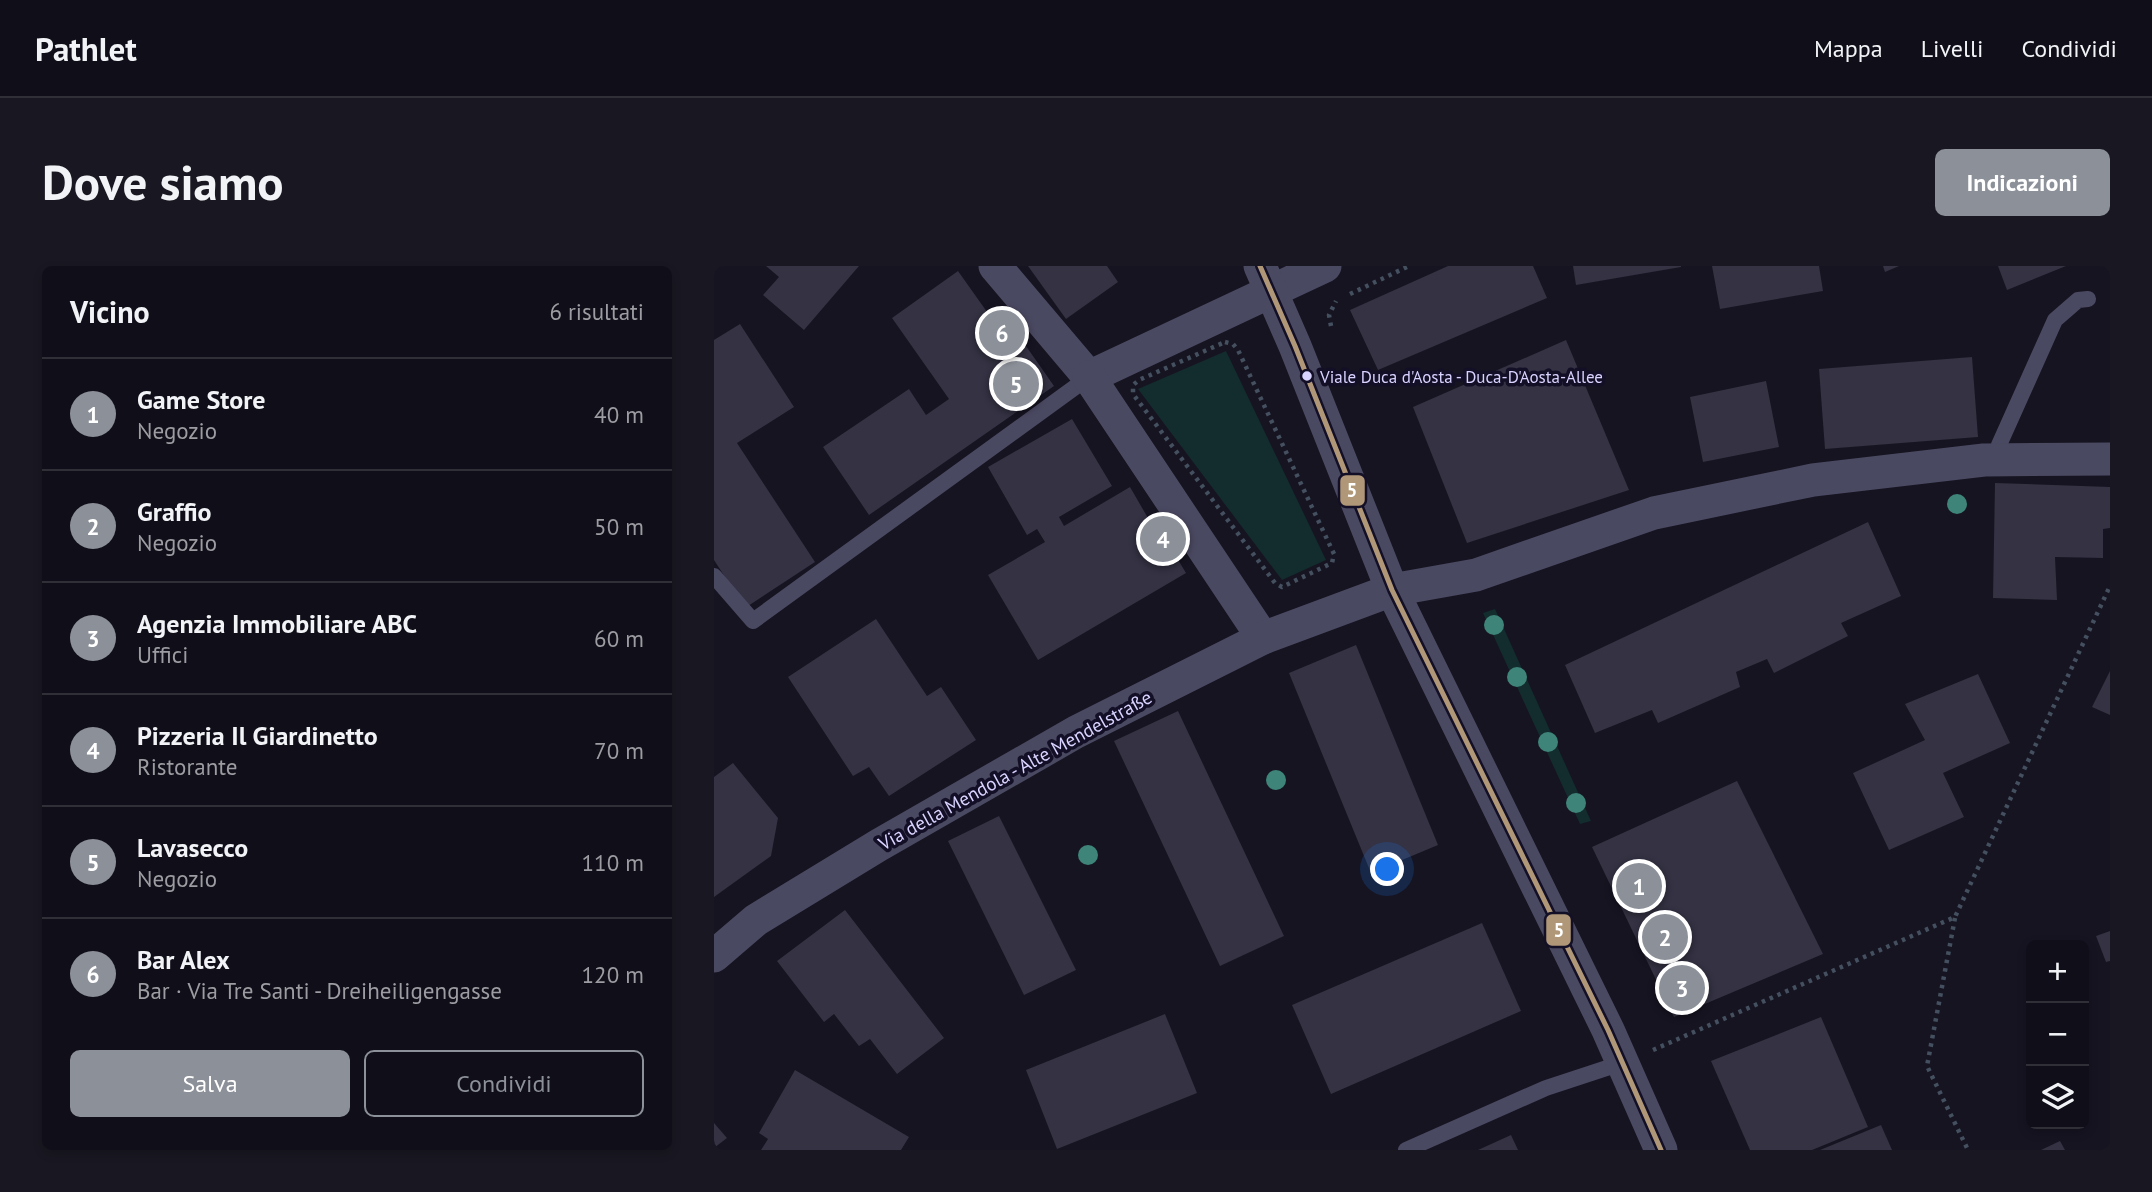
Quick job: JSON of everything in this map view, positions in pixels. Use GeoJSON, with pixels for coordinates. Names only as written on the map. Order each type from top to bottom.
{"type":"FeatureCollection","features":[{"type":"Feature","properties":{"kind":"street"},"geometry":{"type":"LineString","coordinates":[[995,266],[1089,377],[1263,638]]}},
{"type":"Feature","properties":{"kind":"street"},"geometry":{"type":"LineString","coordinates":[[1089,377],[1266,279],[1325,266]]}},
{"type":"Feature","properties":{"kind":"street"},"geometry":{"type":"LineString","coordinates":[[1266,279],[1392,590],[1622,1063],[1661,1150]]}},
{"type":"Feature","properties":{"kind":"street","name":"Via della Mendola - Alte Mendelstraße"},"geometry":{"type":"LineString","coordinates":[[714,956],[756,920],[1076,732],[1263,638],[1392,590],[1476,575],[1654,513],[1813,480],[1998,460],[2110,459]]}},
{"type":"Feature","properties":{"kind":"lane"},"geometry":{"type":"LineString","coordinates":[[1998,460],[1999,445],[2055,320],[2078,300],[2088,299]]}},
{"type":"Feature","properties":{"kind":"lane"},"geometry":{"type":"LineString","coordinates":[[714,576],[753,621],[1089,377]]}},
{"type":"Feature","properties":{"kind":"lane"},"geometry":{"type":"LineString","coordinates":[[1406,1150],[1546,1088],[1622,1063]]}},
{"type":"Feature","properties":{"kind":"path"},"geometry":{"type":"LineString","coordinates":[[1331,326],[1329,315],[1335,301],[1409,266]]}},
{"type":"Feature","properties":{"kind":"path"},"geometry":{"type":"LineString","coordinates":[[1216,344],[1233,344],[1238,350],[1335,554],[1332,563],[1282,587],[1275,583],[1133,394],[1133,385],[1139,380],[1216,344]]}},
{"type":"Feature","properties":{"kind":"path"},"geometry":{"type":"LineString","coordinates":[[1968,1150],[1927,1066],[1955,917],[2110,586]]}},
{"type":"Feature","properties":{"kind":"path"},"geometry":{"type":"LineString","coordinates":[[1622,1063],[1955,917]]}},
{"type":"Feature","properties":{"kind":"green space"},"geometry":{"type":"Polygon","coordinates":[[[1226,351],[1326,560],[1282,580],[1138,389],[1226,351]]]}},
{"type":"Feature","properties":{"kind":"green space"},"geometry":{"type":"Polygon","coordinates":[[[1495,609],[1591,821],[1580,824],[1483,613],[1495,609]]]}},
{"type":"Feature","properties":{"kind":"building"},"geometry":{"type":"Polygon","coordinates":[[[766,266],[859,266],[804,330],[763,295],[779,277],[766,266]]]}},
{"type":"Feature","properties":{"kind":"building"},"geometry":{"type":"Polygon","coordinates":[[[1028,266],[1107,266],[1118,282],[1066,319],[1028,266]]]}},
{"type":"Feature","properties":{"kind":"building"},"geometry":{"type":"Polygon","coordinates":[[[1448,266],[1533,266],[1547,298],[1378,370],[1350,310],[1448,266]]]}},
{"type":"Feature","properties":{"kind":"building"},"geometry":{"type":"Polygon","coordinates":[[[1573,266],[1681,266],[1681,267],[1576,285],[1573,266]]]}},
{"type":"Feature","properties":{"kind":"building"},"geometry":{"type":"Polygon","coordinates":[[[1712,266],[1819,266],[1823,291],[1720,309],[1712,266]]]}},
{"type":"Feature","properties":{"kind":"building"},"geometry":{"type":"Polygon","coordinates":[[[1883,266],[1899,266],[1885,272],[1883,266]]]}},
{"type":"Feature","properties":{"kind":"building"},"geometry":{"type":"Polygon","coordinates":[[[1998,266],[2066,266],[2007,290],[1998,266]]]}},
{"type":"Feature","properties":{"kind":"building"},"geometry":{"type":"Polygon","coordinates":[[[958,271],[1002,333],[1012,326],[1054,386],[869,515],[823,447],[909,389],[926,415],[949,399],[892,318],[958,271]]]}},
{"type":"Feature","properties":{"kind":"building"},"geometry":{"type":"Polygon","coordinates":[[[740,324],[794,407],[737,443],[815,562],[745,608],[714,560],[714,340],[740,324]]]}},
{"type":"Feature","properties":{"kind":"building"},"geometry":{"type":"Polygon","coordinates":[[[1566,340],[1629,490],[1467,543],[1413,407],[1566,340]]]}},
{"type":"Feature","properties":{"kind":"building"},"geometry":{"type":"Polygon","coordinates":[[[1972,357],[1978,437],[1825,449],[1819,369],[1972,357]]]}},
{"type":"Feature","properties":{"kind":"building"},"geometry":{"type":"Polygon","coordinates":[[[1766,381],[1779,447],[1703,462],[1690,397],[1766,381]]]}},
{"type":"Feature","properties":{"kind":"building"},"geometry":{"type":"Polygon","coordinates":[[[1072,419],[1112,486],[1059,517],[1064,526],[1130,487],[1170,556],[1174,553],[1186,573],[1038,660],[988,575],[1045,542],[1037,529],[1027,535],[988,467],[1072,419]]]}},
{"type":"Feature","properties":{"kind":"building"},"geometry":{"type":"Polygon","coordinates":[[[1995,483],[2110,487],[2110,528],[2103,529],[2103,558],[2055,557],[2057,600],[1993,598],[1995,483]]]}},
{"type":"Feature","properties":{"kind":"building"},"geometry":{"type":"Polygon","coordinates":[[[1868,522],[1901,596],[1841,623],[1848,636],[1774,673],[1767,659],[1736,672],[1740,687],[1658,723],[1652,710],[1595,733],[1565,665],[1868,522]]]}},
{"type":"Feature","properties":{"kind":"building"},"geometry":{"type":"Polygon","coordinates":[[[876,619],[927,696],[941,687],[976,740],[889,796],[869,767],[853,776],[788,677],[876,619]]]}},
{"type":"Feature","properties":{"kind":"building"},"geometry":{"type":"Polygon","coordinates":[[[1356,645],[1438,845],[1371,873],[1289,673],[1356,645]]]}},
{"type":"Feature","properties":{"kind":"building"},"geometry":{"type":"Polygon","coordinates":[[[2110,671],[2110,715],[2092,707],[2110,671]]]}},
{"type":"Feature","properties":{"kind":"building"},"geometry":{"type":"Polygon","coordinates":[[[1978,674],[2010,743],[1943,773],[1964,817],[1889,850],[1853,773],[1925,740],[1905,704],[1978,674]]]}},
{"type":"Feature","properties":{"kind":"building"},"geometry":{"type":"Polygon","coordinates":[[[1178,711],[1284,936],[1220,966],[1114,741],[1178,711]]]}},
{"type":"Feature","properties":{"kind":"building"},"geometry":{"type":"Polygon","coordinates":[[[733,763],[778,818],[771,856],[714,897],[714,777],[733,763]]]}},
{"type":"Feature","properties":{"kind":"building"},"geometry":{"type":"Polygon","coordinates":[[[1737,781],[1823,954],[1674,1017],[1592,847],[1737,781]]]}},
{"type":"Feature","properties":{"kind":"building"},"geometry":{"type":"Polygon","coordinates":[[[999,816],[1076,970],[1024,995],[948,841],[999,816]]]}},
{"type":"Feature","properties":{"kind":"building"},"geometry":{"type":"Polygon","coordinates":[[[845,910],[944,1038],[897,1074],[870,1039],[859,1046],[834,1014],[824,1022],[777,961],[845,910]]]}},
{"type":"Feature","properties":{"kind":"building"},"geometry":{"type":"Polygon","coordinates":[[[1482,923],[1521,1011],[1331,1094],[1292,1005],[1482,923]]]}},
{"type":"Feature","properties":{"kind":"building"},"geometry":{"type":"Polygon","coordinates":[[[2110,931],[2110,961],[2106,962],[2096,936],[2110,931]]]}},
{"type":"Feature","properties":{"kind":"building"},"geometry":{"type":"Polygon","coordinates":[[[1165,1014],[1197,1093],[1057,1149],[1026,1070],[1165,1014]]]}},
{"type":"Feature","properties":{"kind":"building"},"geometry":{"type":"Polygon","coordinates":[[[1821,1017],[1868,1127],[1812,1150],[1750,1150],[1711,1061],[1821,1017]]]}},
{"type":"Feature","properties":{"kind":"building"},"geometry":{"type":"Polygon","coordinates":[[[795,1070],[909,1137],[901,1150],[761,1150],[768,1139],[759,1133],[795,1070]]]}},
{"type":"Feature","properties":{"kind":"building"},"geometry":{"type":"Polygon","coordinates":[[[714,1123],[727,1138],[714,1148],[714,1123]]]}},
{"type":"Feature","properties":{"kind":"building"},"geometry":{"type":"Polygon","coordinates":[[[1881,1125],[1892,1150],[1820,1150],[1881,1125]]]}},
{"type":"Feature","properties":{"kind":"building"},"geometry":{"type":"Polygon","coordinates":[[[1511,1135],[1518,1150],[1478,1150],[1511,1135]]]}},
{"type":"Feature","properties":{"kind":"building"},"geometry":{"type":"Polygon","coordinates":[[[2060,1141],[2065,1150],[2041,1150],[2060,1141]]]}},
{"type":"Feature","properties":{"kind":"transit line","name":"5"},"geometry":{"type":"LineString","coordinates":[[1260,266],[1295,346],[1392,590],[1608,1030],[1661,1150]]}},
{"type":"Feature","properties":{"kind":"place","name":"Bar Alex"},"geometry":{"type":"Point","coordinates":[1002,333]}},
{"type":"Feature","properties":{"kind":"place","name":"Viale Duca d'Aosta - Duca-D'Aosta-Allee"},"geometry":{"type":"Point","coordinates":[1307,376]}},
{"type":"Feature","properties":{"kind":"place","name":"Lavasecco"},"geometry":{"type":"Point","coordinates":[1016,384]}},
{"type":"Feature","properties":{"kind":"place","name":"Pizzeria Il Giardinetto"},"geometry":{"type":"Point","coordinates":[1163,539]}},
{"type":"Feature","properties":{"kind":"place","name":"Game Store"},"geometry":{"type":"Point","coordinates":[1639,886]}},
{"type":"Feature","properties":{"kind":"place","name":"Graffio"},"geometry":{"type":"Point","coordinates":[1665,937]}},
{"type":"Feature","properties":{"kind":"place","name":"Agenzia Immobiliare ABC"},"geometry":{"type":"Point","coordinates":[1682,988]}}]}
